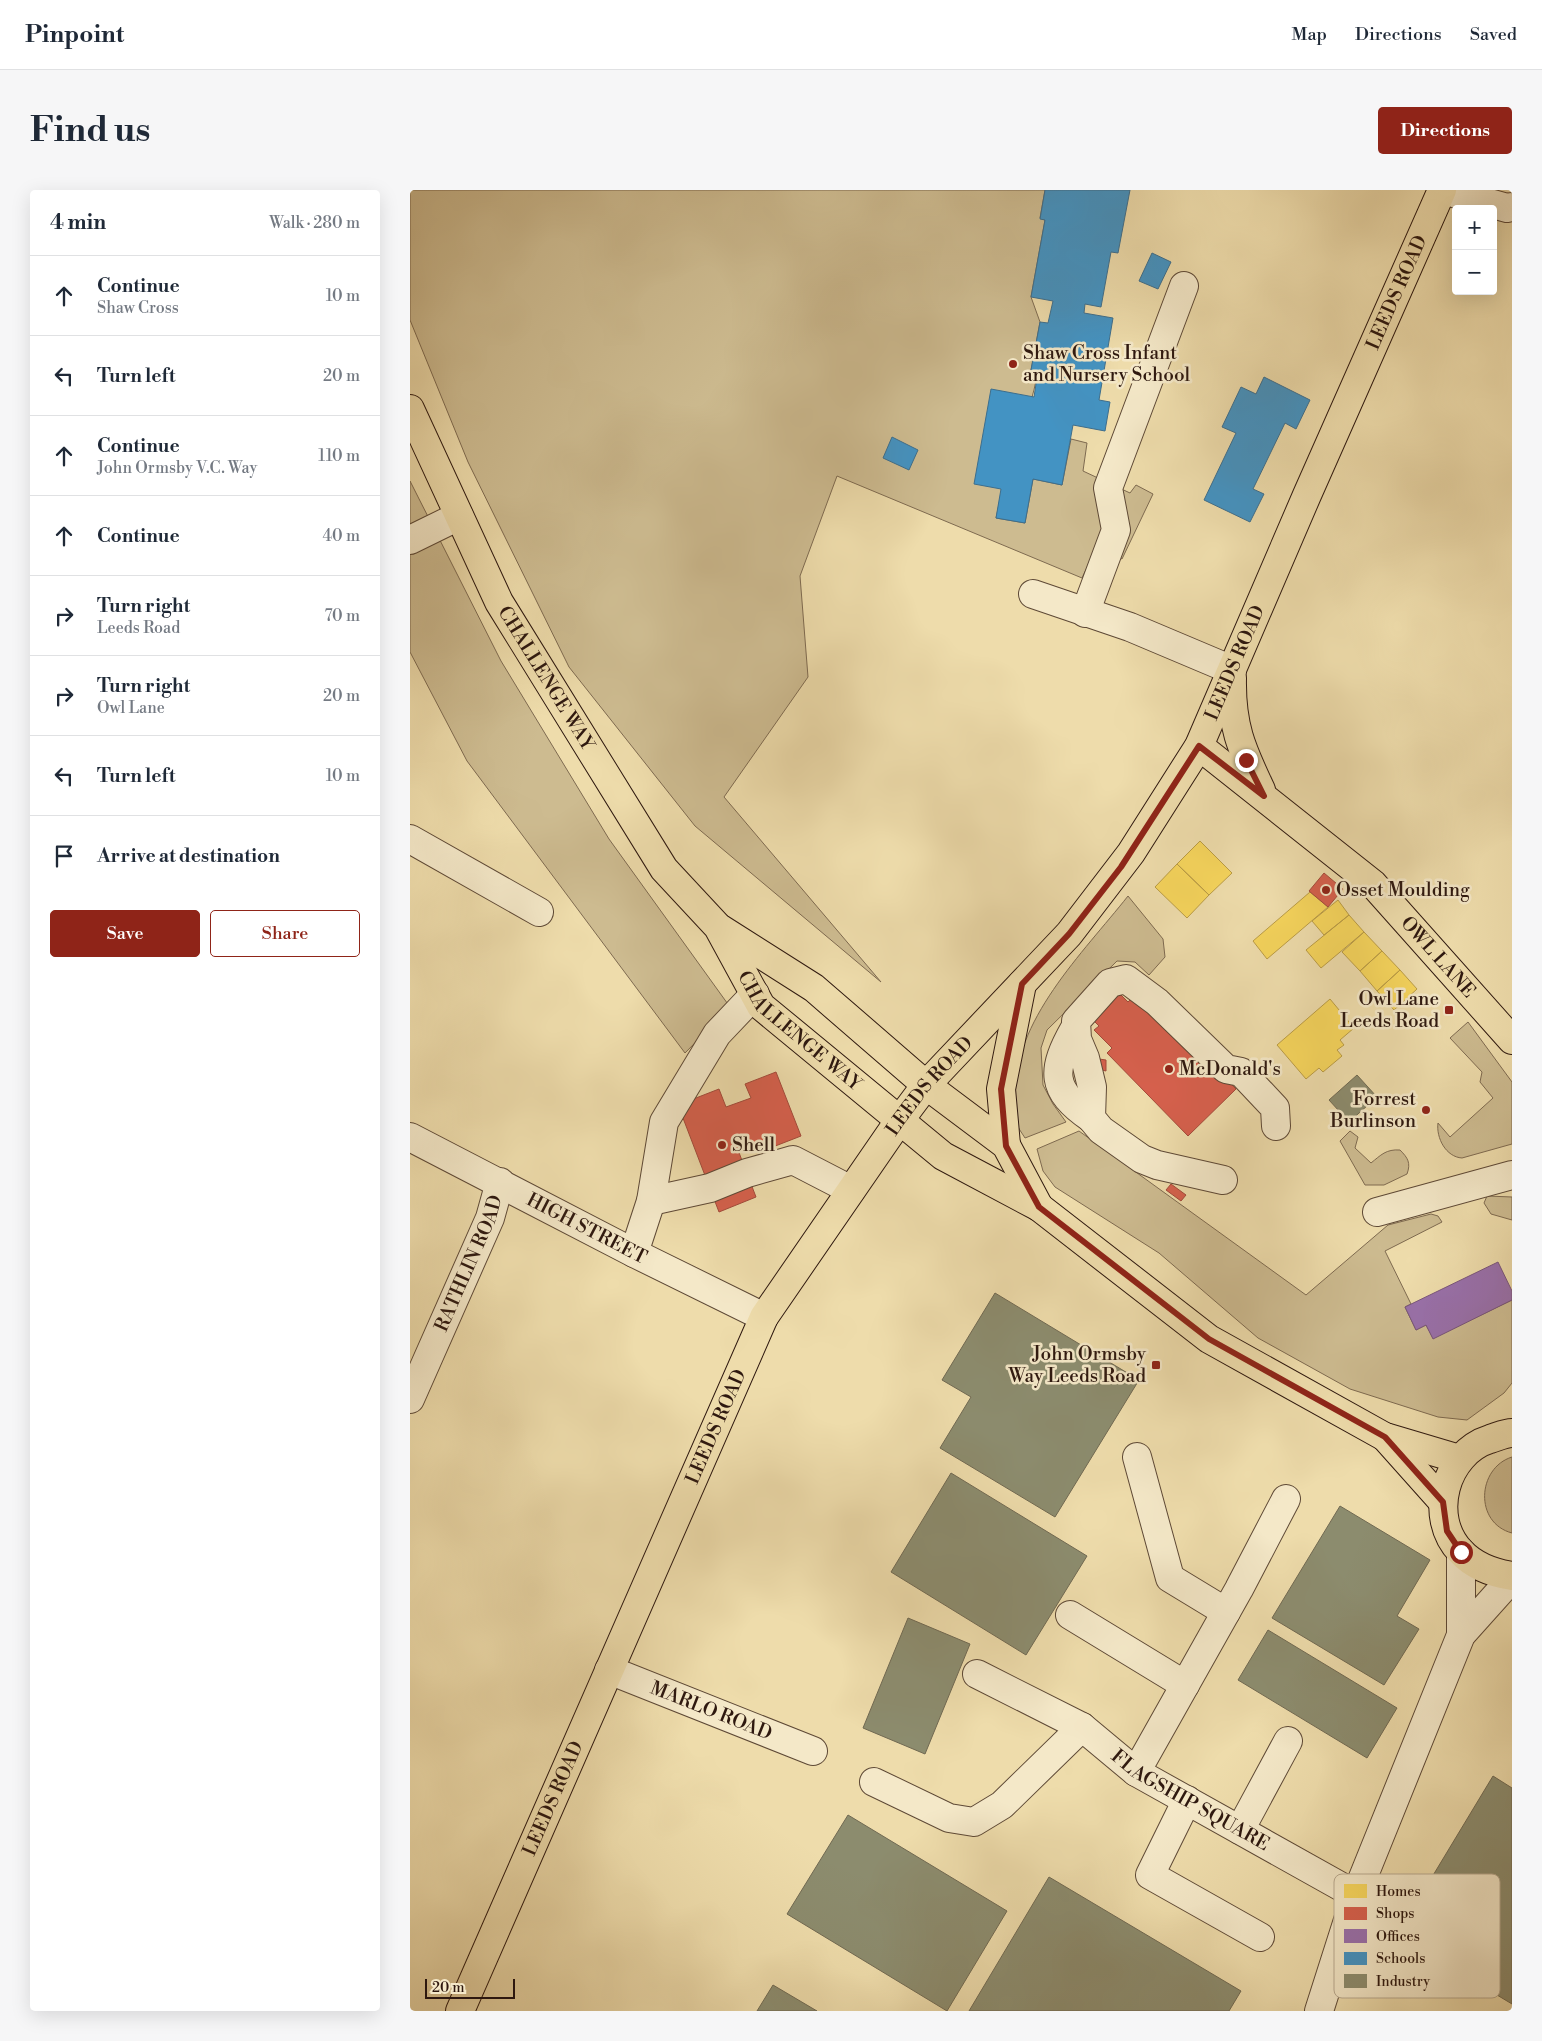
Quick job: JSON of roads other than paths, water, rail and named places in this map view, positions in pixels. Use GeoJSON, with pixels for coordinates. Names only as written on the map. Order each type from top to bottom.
{"type":"FeatureCollection","features":[{"type":"Feature","properties":{"kind":"main road","name":"LEEDS ROAD"},"geometry":{"type":"LineString","coordinates":[[460,2011],[764,1317],[899,1121],[926,1086],[1069,934],[1121,867],[1199,746],[1307,495],[1443,190]]}},
{"type":"Feature","properties":{"kind":"main road","name":"CHALLENGE WAY"},"geometry":{"type":"LineString","coordinates":[[410,410],[499,602],[664,869],[718,927],[761,1006],[942,1156],[1039,1207]]}},
{"type":"Feature","properties":{"kind":"main road"},"geometry":{"type":"LineString","coordinates":[[1232,670],[1235,728],[1243,751],[1264,796]]}},
{"type":"Feature","properties":{"kind":"main road","name":"OWL LANE"},"geometry":{"type":"LineString","coordinates":[[1199,746],[1373,884],[1512,1040]]}},
{"type":"Feature","properties":{"kind":"main road","name":"CHALLENGE WAY"},"geometry":{"type":"LineString","coordinates":[[718,927],[814,988],[926,1086],[1006,1146]]}},
{"type":"Feature","properties":{"kind":"main road"},"geometry":{"type":"LineString","coordinates":[[1022,984],[1001,1089],[1006,1146],[1039,1207],[1209,1339],[1385,1437],[1459,1458]]}},
{"type":"Feature","properties":{"kind":"main road"},"geometry":{"type":"LineString","coordinates":[[1511,1432],[1478,1442],[1459,1458],[1448,1477],[1443,1502],[1447,1531],[1461,1552],[1489,1572],[1512,1577]]}},
{"type":"Feature","properties":{"kind":"main road"},"geometry":{"type":"LineString","coordinates":[[1385,1437],[1443,1502]]}},
{"type":"Feature","properties":{"kind":"street"},"geometry":{"type":"LineString","coordinates":[[1443,190],[1512,207]]}},
{"type":"Feature","properties":{"kind":"street"},"geometry":{"type":"LineString","coordinates":[[1085,613],[1116,530],[1108,488],[1184,286]]}},
{"type":"Feature","properties":{"kind":"street"},"geometry":{"type":"LineString","coordinates":[[410,540],[459,516]]}},
{"type":"Feature","properties":{"kind":"street"},"geometry":{"type":"LineString","coordinates":[[1033,594],[1130,627],[1232,670]]}},
{"type":"Feature","properties":{"kind":"street"},"geometry":{"type":"LineString","coordinates":[[410,839],[539,912]]}},
{"type":"Feature","properties":{"kind":"street"},"geometry":{"type":"LineString","coordinates":[[1223,1180],[1156,1165],[1142,1159],[1100,1130],[1091,1118],[1092,1086],[1075,1028],[1076,1021],[1110,983],[1126,979],[1158,1002],[1226,1069],[1241,1072],[1275,1108],[1276,1126]]}},
{"type":"Feature","properties":{"kind":"street"},"geometry":{"type":"LineString","coordinates":[[634,1253],[651,1201],[664,1122],[717,1034],[755,994]]}},
{"type":"Feature","properties":{"kind":"street","name":"HIGH STREET"},"geometry":{"type":"LineString","coordinates":[[410,1137],[634,1253],[764,1317]]}},
{"type":"Feature","properties":{"kind":"street"},"geometry":{"type":"LineString","coordinates":[[651,1201],[710,1188],[747,1173],[793,1160],[851,1190]]}},
{"type":"Feature","properties":{"kind":"street"},"geometry":{"type":"LineString","coordinates":[[1377,1212],[1512,1176]]}},
{"type":"Feature","properties":{"kind":"street","name":"RATHLIN ROAD"},"geometry":{"type":"LineString","coordinates":[[410,1399],[490,1218],[500,1182]]}},
{"type":"Feature","properties":{"kind":"street"},"geometry":{"type":"LineString","coordinates":[[1137,1457],[1170,1578],[1226,1612]]}},
{"type":"Feature","properties":{"kind":"street"},"geometry":{"type":"LineString","coordinates":[[1136,1772],[1226,1612],[1286,1499]]}},
{"type":"Feature","properties":{"kind":"street"},"geometry":{"type":"LineString","coordinates":[[1461,1552],[1461,1635]]}},
{"type":"Feature","properties":{"kind":"street"},"geometry":{"type":"LineString","coordinates":[[1364,1874],[1461,1635],[1512,1577]]}},
{"type":"Feature","properties":{"kind":"street"},"geometry":{"type":"LineString","coordinates":[[1070,1615],[1185,1685]]}},
{"type":"Feature","properties":{"kind":"street","name":"MARLO ROAD"},"geometry":{"type":"LineString","coordinates":[[609,1670],[813,1751]]}},
{"type":"Feature","properties":{"kind":"street","name":"FLAGSHIP SQUARE"},"geometry":{"type":"LineString","coordinates":[[977,1674],[1082,1727],[1136,1772],[1334,1883]]}},
{"type":"Feature","properties":{"kind":"street"},"geometry":{"type":"LineString","coordinates":[[874,1782],[949,1818],[974,1822],[1002,1805],[1082,1727]]}},
{"type":"Feature","properties":{"kind":"street"},"geometry":{"type":"LineString","coordinates":[[1240,1830],[1288,1740]]}},
{"type":"Feature","properties":{"kind":"street"},"geometry":{"type":"LineString","coordinates":[[1187,1800],[1150,1875],[1260,1937]]}},
{"type":"Feature","properties":{"kind":"street"},"geometry":{"type":"LineString","coordinates":[[1319,2011],[1334,1964]]}},
{"type":"Feature","properties":{"kind":"place","name":"Shaw Cross Infant and Nursery School"},"geometry":{"type":"Point","coordinates":[1013,364]}},
{"type":"Feature","properties":{"kind":"place","name":"Osset Moulding"},"geometry":{"type":"Point","coordinates":[1326,890]}},
{"type":"Feature","properties":{"kind":"place","name":"Owl Lane Leeds Road"},"geometry":{"type":"Point","coordinates":[1449,1010]}},
{"type":"Feature","properties":{"kind":"place","name":"McDonald's"},"geometry":{"type":"Point","coordinates":[1169,1069]}},
{"type":"Feature","properties":{"kind":"place","name":"Forrest Burlinson"},"geometry":{"type":"Point","coordinates":[1426,1110]}},
{"type":"Feature","properties":{"kind":"place","name":"Shell"},"geometry":{"type":"Point","coordinates":[722,1145]}},
{"type":"Feature","properties":{"kind":"place","name":"John Ormsby Way Leeds Road"},"geometry":{"type":"Point","coordinates":[1156,1365]}}]}
